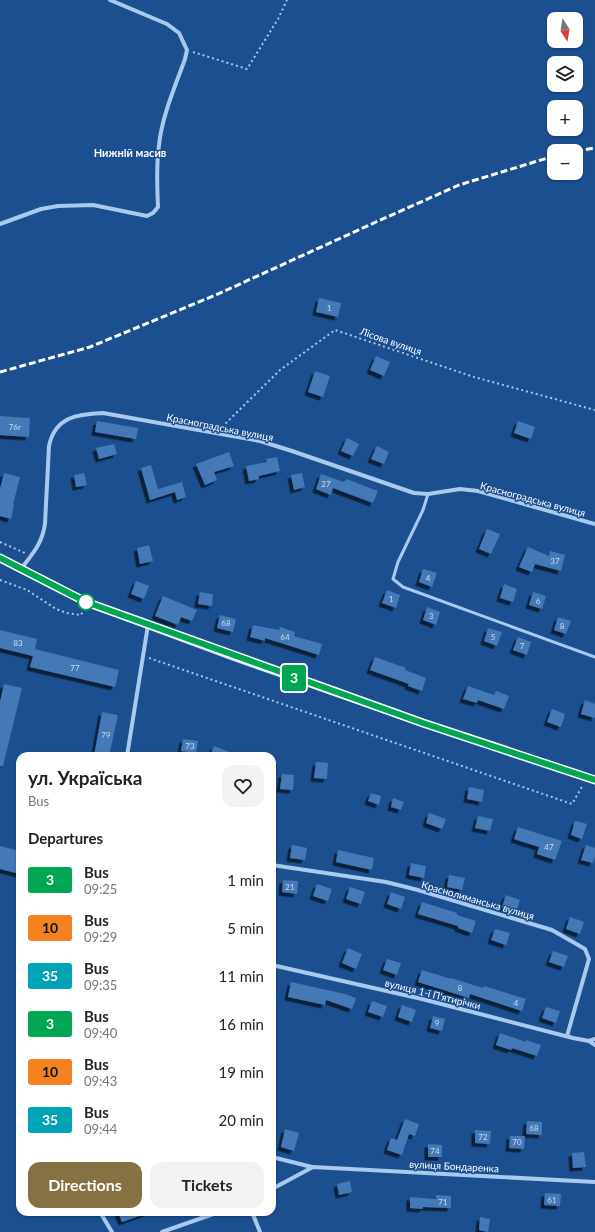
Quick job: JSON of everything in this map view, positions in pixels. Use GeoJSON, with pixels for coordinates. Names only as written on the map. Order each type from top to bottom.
{"type":"FeatureCollection","features":[{"type":"Feature","properties":{"kind":"street"},"geometry":{"type":"LineString","coordinates":[[0,224],[41,209],[58,206],[93,205],[141,216],[147,216],[153,213],[158,207],[156,171],[159,144],[164,118],[187,50],[180,33],[167,24],[110,0]]}},
{"type":"Feature","properties":{"kind":"street","name":"Красноградська вулиця"},"geometry":{"type":"LineString","coordinates":[[21,569],[41,541],[45,524],[49,446],[51,435],[57,426],[64,420],[89,413],[103,413],[260,441],[414,493],[428,494],[460,489],[478,492],[595,524]]}},
{"type":"Feature","properties":{"kind":"street"},"geometry":{"type":"LineString","coordinates":[[0,558],[86,602],[415,721],[592,779]]}},
{"type":"Feature","properties":{"kind":"street"},"geometry":{"type":"LineString","coordinates":[[128,752],[148,625]]}},
{"type":"Feature","properties":{"kind":"street","name":"Краснолиманська вулиця"},"geometry":{"type":"LineString","coordinates":[[276,866],[358,877],[418,890],[552,930],[585,949],[589,959],[567,1036]]}},
{"type":"Feature","properties":{"kind":"street","name":"вулиця 1-ї П'ятирічки"},"geometry":{"type":"LineString","coordinates":[[276,966],[422,999],[589,1041]]}},
{"type":"Feature","properties":{"kind":"street"},"geometry":{"type":"LineString","coordinates":[[589,1041],[595,1039]]}},
{"type":"Feature","properties":{"kind":"street"},"geometry":{"type":"LineString","coordinates":[[589,1041],[595,1045]]}},
{"type":"Feature","properties":{"kind":"street","name":"вулиця Бондаренка"},"geometry":{"type":"LineString","coordinates":[[276,1158],[313,1167],[595,1182]]}},
{"type":"Feature","properties":{"kind":"street"},"geometry":{"type":"LineString","coordinates":[[276,1187],[313,1167]]}},
{"type":"Feature","properties":{"kind":"street"},"geometry":{"type":"LineString","coordinates":[[102,1216],[112,1232]]}},
{"type":"Feature","properties":{"kind":"street"},"geometry":{"type":"LineString","coordinates":[[162,1232],[207,1216]]}},
{"type":"Feature","properties":{"kind":"street"},"geometry":{"type":"LineString","coordinates":[[254,1216],[260,1232]]}},
{"type":"Feature","properties":{"kind":"lane"},"geometry":{"type":"LineString","coordinates":[[428,494],[423,510],[398,562],[393,579],[403,587],[595,657]]}},
{"type":"Feature","properties":{"kind":"path"},"geometry":{"type":"LineString","coordinates":[[187,50],[247,69],[278,19],[287,0]]}},
{"type":"Feature","properties":{"kind":"path","name":"Лісова вулиця"},"geometry":{"type":"LineString","coordinates":[[215,434],[280,370],[335,330],[474,377],[595,410]]}},
{"type":"Feature","properties":{"kind":"path"},"geometry":{"type":"LineString","coordinates":[[0,542],[31,556]]}},
{"type":"Feature","properties":{"kind":"path"},"geometry":{"type":"LineString","coordinates":[[0,580],[27,590],[56,609],[67,613],[81,615]]}},
{"type":"Feature","properties":{"kind":"path"},"geometry":{"type":"LineString","coordinates":[[143,656],[572,804],[592,779]]}},
{"type":"Feature","properties":{"kind":"building"},"geometry":{"type":"Polygon","coordinates":[[[319,298],[341,303],[338,317],[316,312],[319,298]]]}},
{"type":"Feature","properties":{"kind":"building"},"geometry":{"type":"Polygon","coordinates":[[[376,356],[390,362],[384,376],[370,370],[376,356]]]}},
{"type":"Feature","properties":{"kind":"building"},"geometry":{"type":"Polygon","coordinates":[[[315,371],[330,376],[323,397],[308,392],[315,371]]]}},
{"type":"Feature","properties":{"kind":"building"},"geometry":{"type":"Polygon","coordinates":[[[0,416],[30,418],[29,437],[0,435],[0,416]]]}},
{"type":"Feature","properties":{"kind":"building"},"geometry":{"type":"Polygon","coordinates":[[[97,421],[138,428],[136,439],[95,432],[97,421]]]}},
{"type":"Feature","properties":{"kind":"building"},"geometry":{"type":"Polygon","coordinates":[[[518,421],[535,427],[531,439],[514,433],[518,421]]]}},
{"type":"Feature","properties":{"kind":"building"},"geometry":{"type":"Polygon","coordinates":[[[347,438],[359,444],[353,456],[341,451],[347,438]]]}},
{"type":"Feature","properties":{"kind":"building"},"geometry":{"type":"Polygon","coordinates":[[[114,444],[117,454],[99,459],[96,448],[114,444]]]}},
{"type":"Feature","properties":{"kind":"building"},"geometry":{"type":"Polygon","coordinates":[[[377,446],[389,452],[384,464],[371,459],[377,446]]]}},
{"type":"Feature","properties":{"kind":"building"},"geometry":{"type":"Polygon","coordinates":[[[229,452],[234,466],[214,472],[217,480],[205,485],[196,464],[229,452]]]}},
{"type":"Feature","properties":{"kind":"building"},"geometry":{"type":"Polygon","coordinates":[[[277,457],[280,471],[259,476],[259,479],[249,481],[246,466],[267,462],[266,459],[277,457]]]}},
{"type":"Feature","properties":{"kind":"building"},"geometry":{"type":"Polygon","coordinates":[[[151,465],[158,489],[182,482],[186,497],[177,500],[175,492],[150,500],[141,468],[151,465]]]}},
{"type":"Feature","properties":{"kind":"building"},"geometry":{"type":"Polygon","coordinates":[[[4,473],[20,477],[11,519],[0,516],[0,489],[4,473]]]}},
{"type":"Feature","properties":{"kind":"building"},"geometry":{"type":"Polygon","coordinates":[[[84,473],[87,485],[76,487],[74,475],[84,473]]]}},
{"type":"Feature","properties":{"kind":"building"},"geometry":{"type":"Polygon","coordinates":[[[302,473],[305,487],[294,490],[291,475],[302,473]]]}},
{"type":"Feature","properties":{"kind":"building"},"geometry":{"type":"Polygon","coordinates":[[[321,474],[344,482],[346,479],[378,491],[373,503],[333,488],[331,495],[316,489],[321,474]]]}},
{"type":"Feature","properties":{"kind":"building"},"geometry":{"type":"Polygon","coordinates":[[[487,529],[500,534],[491,554],[479,549],[487,529]]]}},
{"type":"Feature","properties":{"kind":"building"},"geometry":{"type":"Polygon","coordinates":[[[149,545],[153,561],[140,564],[137,548],[149,545]]]}},
{"type":"Feature","properties":{"kind":"building"},"geometry":{"type":"Polygon","coordinates":[[[528,547],[549,556],[550,551],[565,555],[561,571],[535,564],[532,572],[519,567],[528,547]]]}},
{"type":"Feature","properties":{"kind":"building"},"geometry":{"type":"Polygon","coordinates":[[[423,569],[437,573],[432,587],[419,582],[423,569]]]}},
{"type":"Feature","properties":{"kind":"building"},"geometry":{"type":"Polygon","coordinates":[[[136,581],[149,586],[144,599],[131,594],[136,581]]]}},
{"type":"Feature","properties":{"kind":"building"},"geometry":{"type":"Polygon","coordinates":[[[504,584],[517,589],[513,602],[500,598],[504,584]]]}},
{"type":"Feature","properties":{"kind":"building"},"geometry":{"type":"Polygon","coordinates":[[[387,590],[400,595],[396,608],[382,603],[387,590]]]}},
{"type":"Feature","properties":{"kind":"building"},"geometry":{"type":"Polygon","coordinates":[[[200,592],[213,594],[212,606],[198,604],[200,592]]]}},
{"type":"Feature","properties":{"kind":"building"},"geometry":{"type":"Polygon","coordinates":[[[533,592],[546,596],[542,609],[529,605],[533,592]]]}},
{"type":"Feature","properties":{"kind":"building"},"geometry":{"type":"Polygon","coordinates":[[[163,596],[197,610],[192,621],[181,617],[178,625],[155,616],[163,596]]]}},
{"type":"Feature","properties":{"kind":"building"},"geometry":{"type":"Polygon","coordinates":[[[427,607],[440,612],[436,625],[423,620],[427,607]]]}},
{"type":"Feature","properties":{"kind":"building"},"geometry":{"type":"Polygon","coordinates":[[[220,615],[236,619],[233,632],[217,628],[220,615]]]}},
{"type":"Feature","properties":{"kind":"building"},"geometry":{"type":"Polygon","coordinates":[[[558,617],[571,621],[566,634],[554,630],[558,617]]]}},
{"type":"Feature","properties":{"kind":"building"},"geometry":{"type":"Polygon","coordinates":[[[253,625],[279,630],[280,627],[295,632],[294,636],[322,644],[319,655],[265,638],[265,641],[250,637],[253,625]]]}},
{"type":"Feature","properties":{"kind":"building"},"geometry":{"type":"Polygon","coordinates":[[[488,628],[502,632],[497,646],[484,641],[488,628]]]}},
{"type":"Feature","properties":{"kind":"building"},"geometry":{"type":"Polygon","coordinates":[[[0,630],[37,639],[35,649],[119,670],[115,687],[30,667],[33,656],[0,648],[0,630]]]}},
{"type":"Feature","properties":{"kind":"building"},"geometry":{"type":"Polygon","coordinates":[[[518,637],[531,642],[527,655],[513,650],[518,637]]]}},
{"type":"Feature","properties":{"kind":"building"},"geometry":{"type":"Polygon","coordinates":[[[375,657],[406,668],[405,670],[426,678],[422,691],[408,686],[409,684],[370,670],[375,657]]]}},
{"type":"Feature","properties":{"kind":"building"},"geometry":{"type":"Polygon","coordinates":[[[4,684],[22,688],[3,766],[0,766],[0,702],[4,684]]]}},
{"type":"Feature","properties":{"kind":"building"},"geometry":{"type":"Polygon","coordinates":[[[468,686],[494,695],[496,691],[509,696],[504,709],[478,700],[477,703],[463,699],[468,686]]]}},
{"type":"Feature","properties":{"kind":"building"},"geometry":{"type":"Polygon","coordinates":[[[585,700],[595,704],[595,718],[581,714],[585,700]]]}},
{"type":"Feature","properties":{"kind":"building"},"geometry":{"type":"Polygon","coordinates":[[[552,709],[565,714],[561,727],[547,722],[552,709]]]}},
{"type":"Feature","properties":{"kind":"building"},"geometry":{"type":"Polygon","coordinates":[[[102,712],[118,715],[110,752],[95,752],[102,712]]]}},
{"type":"Feature","properties":{"kind":"building"},"geometry":{"type":"Polygon","coordinates":[[[183,739],[198,741],[196,752],[181,751],[183,739]]]}},
{"type":"Feature","properties":{"kind":"building"},"geometry":{"type":"Polygon","coordinates":[[[214,746],[229,752],[212,752],[214,746]]]}},
{"type":"Feature","properties":{"kind":"building"},"geometry":{"type":"Polygon","coordinates":[[[316,762],[328,763],[327,779],[314,778],[316,762]]]}},
{"type":"Feature","properties":{"kind":"building"},"geometry":{"type":"Polygon","coordinates":[[[282,774],[294,775],[293,790],[280,789],[282,774]]]}},
{"type":"Feature","properties":{"kind":"building"},"geometry":{"type":"Polygon","coordinates":[[[469,787],[484,790],[482,802],[467,799],[469,787]]]}},
{"type":"Feature","properties":{"kind":"building"},"geometry":{"type":"Polygon","coordinates":[[[371,793],[381,796],[379,805],[368,801],[371,793]]]}},
{"type":"Feature","properties":{"kind":"building"},"geometry":{"type":"Polygon","coordinates":[[[393,798],[404,802],[401,810],[391,807],[393,798]]]}},
{"type":"Feature","properties":{"kind":"building"},"geometry":{"type":"Polygon","coordinates":[[[429,813],[446,819],[442,829],[426,823],[429,813]]]}},
{"type":"Feature","properties":{"kind":"building"},"geometry":{"type":"Polygon","coordinates":[[[478,816],[493,819],[490,831],[475,828],[478,816]]]}},
{"type":"Feature","properties":{"kind":"building"},"geometry":{"type":"Polygon","coordinates":[[[575,821],[587,824],[582,839],[571,835],[575,821]]]}},
{"type":"Feature","properties":{"kind":"building"},"geometry":{"type":"Polygon","coordinates":[[[518,827],[562,841],[555,860],[537,854],[539,847],[514,839],[518,827]]]}},
{"type":"Feature","properties":{"kind":"building"},"geometry":{"type":"Polygon","coordinates":[[[292,845],[307,848],[305,860],[290,858],[292,845]]]}},
{"type":"Feature","properties":{"kind":"building"},"geometry":{"type":"Polygon","coordinates":[[[586,845],[595,848],[593,863],[581,860],[586,845]]]}},
{"type":"Feature","properties":{"kind":"building"},"geometry":{"type":"Polygon","coordinates":[[[0,846],[16,850],[16,873],[0,869],[0,846]]]}},
{"type":"Feature","properties":{"kind":"building"},"geometry":{"type":"Polygon","coordinates":[[[338,850],[374,858],[372,870],[336,862],[338,850]]]}},
{"type":"Feature","properties":{"kind":"building"},"geometry":{"type":"Polygon","coordinates":[[[411,863],[426,866],[424,878],[409,875],[411,863]]]}},
{"type":"Feature","properties":{"kind":"building"},"geometry":{"type":"Polygon","coordinates":[[[449,875],[465,878],[462,890],[447,887],[449,875]]]}},
{"type":"Feature","properties":{"kind":"building"},"geometry":{"type":"Polygon","coordinates":[[[283,880],[298,881],[297,894],[282,892],[283,880]]]}},
{"type":"Feature","properties":{"kind":"building"},"geometry":{"type":"Polygon","coordinates":[[[317,884],[332,889],[328,901],[313,896],[317,884]]]}},
{"type":"Feature","properties":{"kind":"building"},"geometry":{"type":"Polygon","coordinates":[[[350,887],[365,892],[361,904],[346,899],[350,887]]]}},
{"type":"Feature","properties":{"kind":"building"},"geometry":{"type":"Polygon","coordinates":[[[391,892],[405,897],[401,909],[387,904],[391,892]]]}},
{"type":"Feature","properties":{"kind":"building"},"geometry":{"type":"Polygon","coordinates":[[[506,895],[520,900],[516,912],[502,907],[506,895]]]}},
{"type":"Feature","properties":{"kind":"building"},"geometry":{"type":"Polygon","coordinates":[[[422,902],[457,913],[457,915],[476,921],[472,933],[458,928],[458,926],[418,914],[422,902]]]}},
{"type":"Feature","properties":{"kind":"building"},"geometry":{"type":"Polygon","coordinates":[[[570,917],[584,922],[580,934],[566,929],[570,917]]]}},
{"type":"Feature","properties":{"kind":"building"},"geometry":{"type":"Polygon","coordinates":[[[495,929],[510,933],[506,945],[491,940],[495,929]]]}},
{"type":"Feature","properties":{"kind":"building"},"geometry":{"type":"Polygon","coordinates":[[[348,948],[362,954],[356,969],[342,963],[348,948]]]}},
{"type":"Feature","properties":{"kind":"building"},"geometry":{"type":"Polygon","coordinates":[[[553,951],[568,956],[564,967],[549,962],[553,951]]]}},
{"type":"Feature","properties":{"kind":"building"},"geometry":{"type":"Polygon","coordinates":[[[387,959],[401,963],[397,975],[383,970],[387,959]]]}},
{"type":"Feature","properties":{"kind":"building"},"geometry":{"type":"Polygon","coordinates":[[[422,970],[483,988],[484,986],[526,999],[522,1011],[470,994],[469,998],[418,982],[422,970]]]}},
{"type":"Feature","properties":{"kind":"building"},"geometry":{"type":"Polygon","coordinates":[[[291,982],[345,994],[356,998],[352,1009],[326,1000],[325,1005],[288,997],[291,982]]]}},
{"type":"Feature","properties":{"kind":"building"},"geometry":{"type":"Polygon","coordinates":[[[372,1001],[387,1006],[383,1017],[368,1012],[372,1001]]]}},
{"type":"Feature","properties":{"kind":"building"},"geometry":{"type":"Polygon","coordinates":[[[402,1005],[416,1010],[412,1022],[398,1017],[402,1005]]]}},
{"type":"Feature","properties":{"kind":"building"},"geometry":{"type":"Polygon","coordinates":[[[546,1007],[560,1011],[556,1023],[542,1018],[546,1007]]]}},
{"type":"Feature","properties":{"kind":"building"},"geometry":{"type":"Polygon","coordinates":[[[433,1016],[445,1019],[442,1031],[430,1028],[433,1016]]]}},
{"type":"Feature","properties":{"kind":"building"},"geometry":{"type":"Polygon","coordinates":[[[500,1033],[526,1042],[526,1040],[541,1045],[537,1056],[512,1048],[511,1050],[496,1045],[500,1033]]]}},
{"type":"Feature","properties":{"kind":"building"},"geometry":{"type":"Polygon","coordinates":[[[405,1119],[419,1124],[415,1136],[409,1134],[402,1155],[387,1150],[391,1138],[397,1140],[405,1119]]]}},
{"type":"Feature","properties":{"kind":"building"},"geometry":{"type":"Polygon","coordinates":[[[527,1121],[542,1122],[542,1135],[526,1134],[527,1121]]]}},
{"type":"Feature","properties":{"kind":"building"},"geometry":{"type":"Polygon","coordinates":[[[285,1129],[299,1133],[294,1151],[281,1147],[285,1129]]]}},
{"type":"Feature","properties":{"kind":"building"},"geometry":{"type":"Polygon","coordinates":[[[475,1130],[491,1131],[490,1144],[475,1143],[475,1130]]]}},
{"type":"Feature","properties":{"kind":"building"},"geometry":{"type":"Polygon","coordinates":[[[510,1136],[525,1136],[524,1149],[509,1148],[510,1136]]]}},
{"type":"Feature","properties":{"kind":"building"},"geometry":{"type":"Polygon","coordinates":[[[428,1144],[442,1145],[442,1157],[428,1157],[428,1144]]]}},
{"type":"Feature","properties":{"kind":"building"},"geometry":{"type":"Polygon","coordinates":[[[584,1152],[586,1167],[573,1168],[572,1153],[584,1152]]]}},
{"type":"Feature","properties":{"kind":"building"},"geometry":{"type":"Polygon","coordinates":[[[350,1181],[352,1192],[339,1195],[337,1184],[350,1181]]]}},
{"type":"Feature","properties":{"kind":"building"},"geometry":{"type":"Polygon","coordinates":[[[545,1193],[561,1194],[560,1206],[544,1205],[545,1193]]]}},
{"type":"Feature","properties":{"kind":"building"},"geometry":{"type":"Polygon","coordinates":[[[436,1195],[451,1196],[451,1208],[410,1208],[410,1197],[436,1199],[436,1195]]]}},
{"type":"Feature","properties":{"kind":"building"},"geometry":{"type":"Polygon","coordinates":[[[120,1216],[139,1216],[122,1222],[120,1216]]]}},
{"type":"Feature","properties":{"kind":"building"},"geometry":{"type":"Polygon","coordinates":[[[480,1217],[490,1219],[488,1232],[479,1230],[480,1217]]]}},
{"type":"Feature","properties":{"kind":"railway"},"geometry":{"type":"LineString","coordinates":[[583,150],[595,148]]}},
{"type":"Feature","properties":{"kind":"railway"},"geometry":{"type":"LineString","coordinates":[[0,372],[90,347],[218,294],[459,185],[547,158]]}},
{"type":"Feature","properties":{"kind":"bus line","name":"3"},"geometry":{"type":"LineString","coordinates":[[0,558],[86,602],[234,657],[423,723],[595,780]]}},
{"type":"Feature","properties":{"kind":"district","name":"Нижній масив"},"geometry":{"type":"Point","coordinates":[130,152]}}]}
